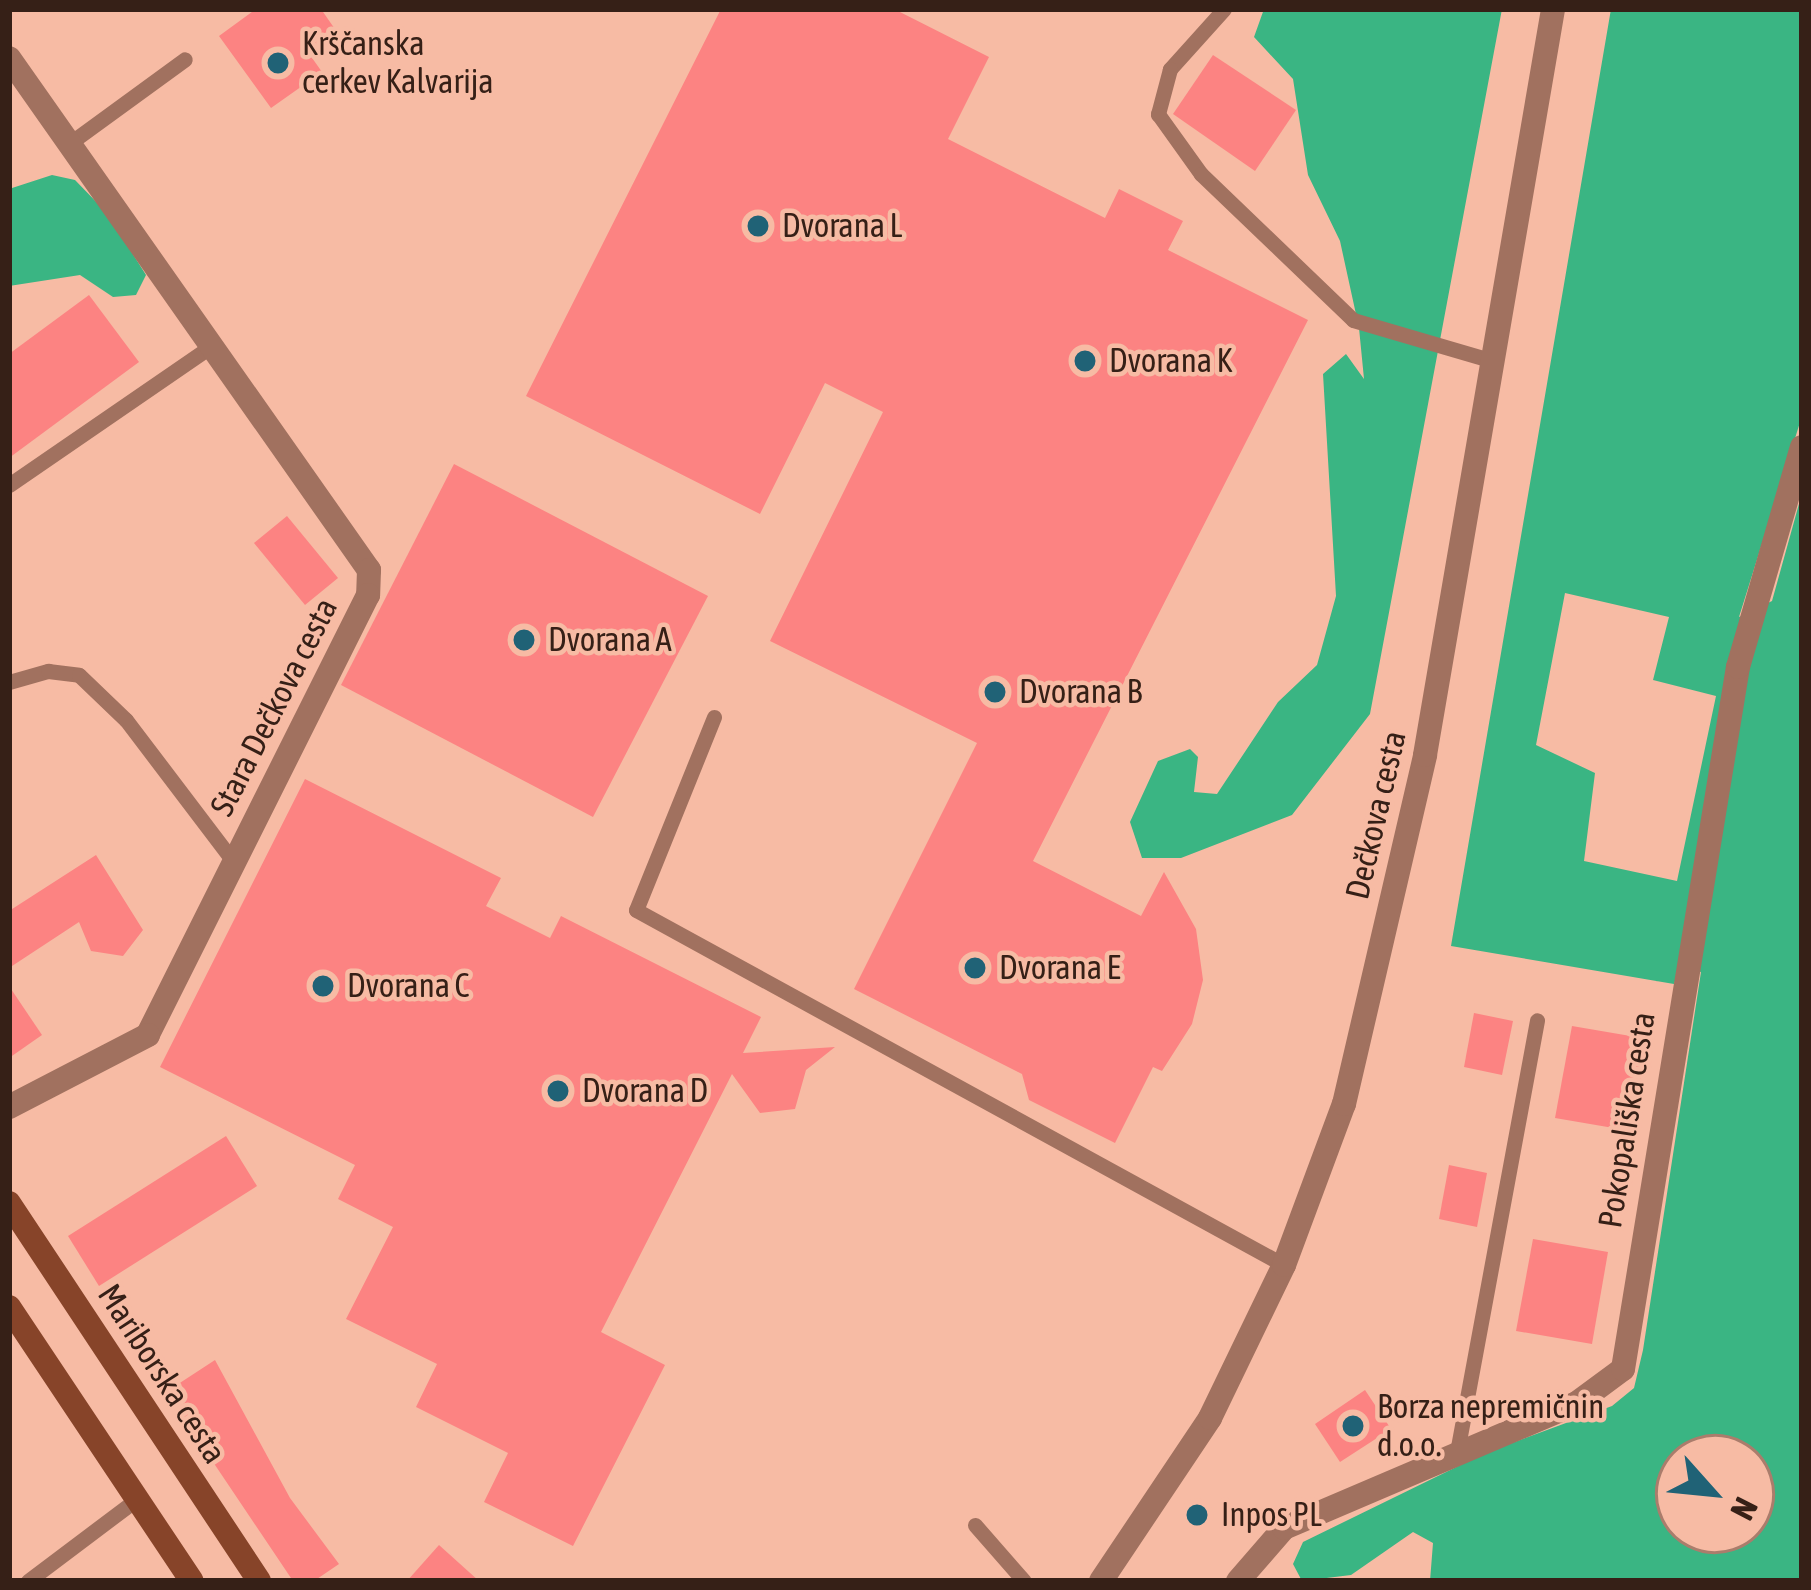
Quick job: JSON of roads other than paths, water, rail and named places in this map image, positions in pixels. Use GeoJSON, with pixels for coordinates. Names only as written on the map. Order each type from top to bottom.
{"type":"FeatureCollection","features":[{"type":"Feature","properties":{"kind":"main road","name":"Mariborska cesta"},"geometry":{"type":"LineString","coordinates":[[9,1203],[259,1581]]}},
{"type":"Feature","properties":{"kind":"main road"},"geometry":{"type":"LineString","coordinates":[[9,1307],[192,1581]]}},
{"type":"Feature","properties":{"kind":"street","name":"Dečkova cesta"},"geometry":{"type":"LineString","coordinates":[[1101,1581],[1210,1418],[1284,1265],[1344,1104],[1420,778],[1553,9]]}},
{"type":"Feature","properties":{"kind":"street","name":"Stara Dečkova cesta"},"geometry":{"type":"LineString","coordinates":[[9,58],[369,570],[368,596],[148,1035],[9,1107]]}},
{"type":"Feature","properties":{"kind":"street","name":"Pokopališka cesta"},"geometry":{"type":"LineString","coordinates":[[1249,1574],[1300,1520],[1577,1402],[1623,1369],[1738,667],[1802,447]]}},
{"type":"Feature","properties":{"kind":"lane"},"geometry":{"type":"LineString","coordinates":[[1224,9],[1170,68],[1158,114],[1201,174],[1353,320],[1493,361]]}},
{"type":"Feature","properties":{"kind":"lane"},"geometry":{"type":"LineString","coordinates":[[70,143],[185,59]]}},
{"type":"Feature","properties":{"kind":"lane"},"geometry":{"type":"LineString","coordinates":[[9,485],[214,344]]}},
{"type":"Feature","properties":{"kind":"lane"},"geometry":{"type":"LineString","coordinates":[[9,682],[48,670],[80,675],[233,861]]}},
{"type":"Feature","properties":{"kind":"lane"},"geometry":{"type":"LineString","coordinates":[[714,717],[636,910],[1284,1265]]}},
{"type":"Feature","properties":{"kind":"lane"},"geometry":{"type":"LineString","coordinates":[[1456,1452],[1537,1020]]}},
{"type":"Feature","properties":{"kind":"lane"},"geometry":{"type":"LineString","coordinates":[[28,1581],[137,1499]]}},
{"type":"Feature","properties":{"kind":"lane"},"geometry":{"type":"LineString","coordinates":[[975,1525],[1024,1581]]}},
{"type":"Feature","properties":{"kind":"place","name":"Krščanska cerkev Kalvarija"},"geometry":{"type":"Point","coordinates":[278,63]}},
{"type":"Feature","properties":{"kind":"place","name":"Dvorana L"},"geometry":{"type":"Point","coordinates":[758,226]}},
{"type":"Feature","properties":{"kind":"place","name":"Dvorana K"},"geometry":{"type":"Point","coordinates":[1085,361]}},
{"type":"Feature","properties":{"kind":"place","name":"Dvorana A"},"geometry":{"type":"Point","coordinates":[524,640]}},
{"type":"Feature","properties":{"kind":"place","name":"Dvorana B"},"geometry":{"type":"Point","coordinates":[995,692]}},
{"type":"Feature","properties":{"kind":"place","name":"Dvorana E"},"geometry":{"type":"Point","coordinates":[975,968]}},
{"type":"Feature","properties":{"kind":"place","name":"Dvorana C"},"geometry":{"type":"Point","coordinates":[323,986]}},
{"type":"Feature","properties":{"kind":"place","name":"Dvorana D"},"geometry":{"type":"Point","coordinates":[558,1091]}},
{"type":"Feature","properties":{"kind":"place","name":"Borza nepremičnin d.o.o."},"geometry":{"type":"Point","coordinates":[1353,1426]}},
{"type":"Feature","properties":{"kind":"place","name":"Inpos PL"},"geometry":{"type":"Point","coordinates":[1197,1515]}}]}
